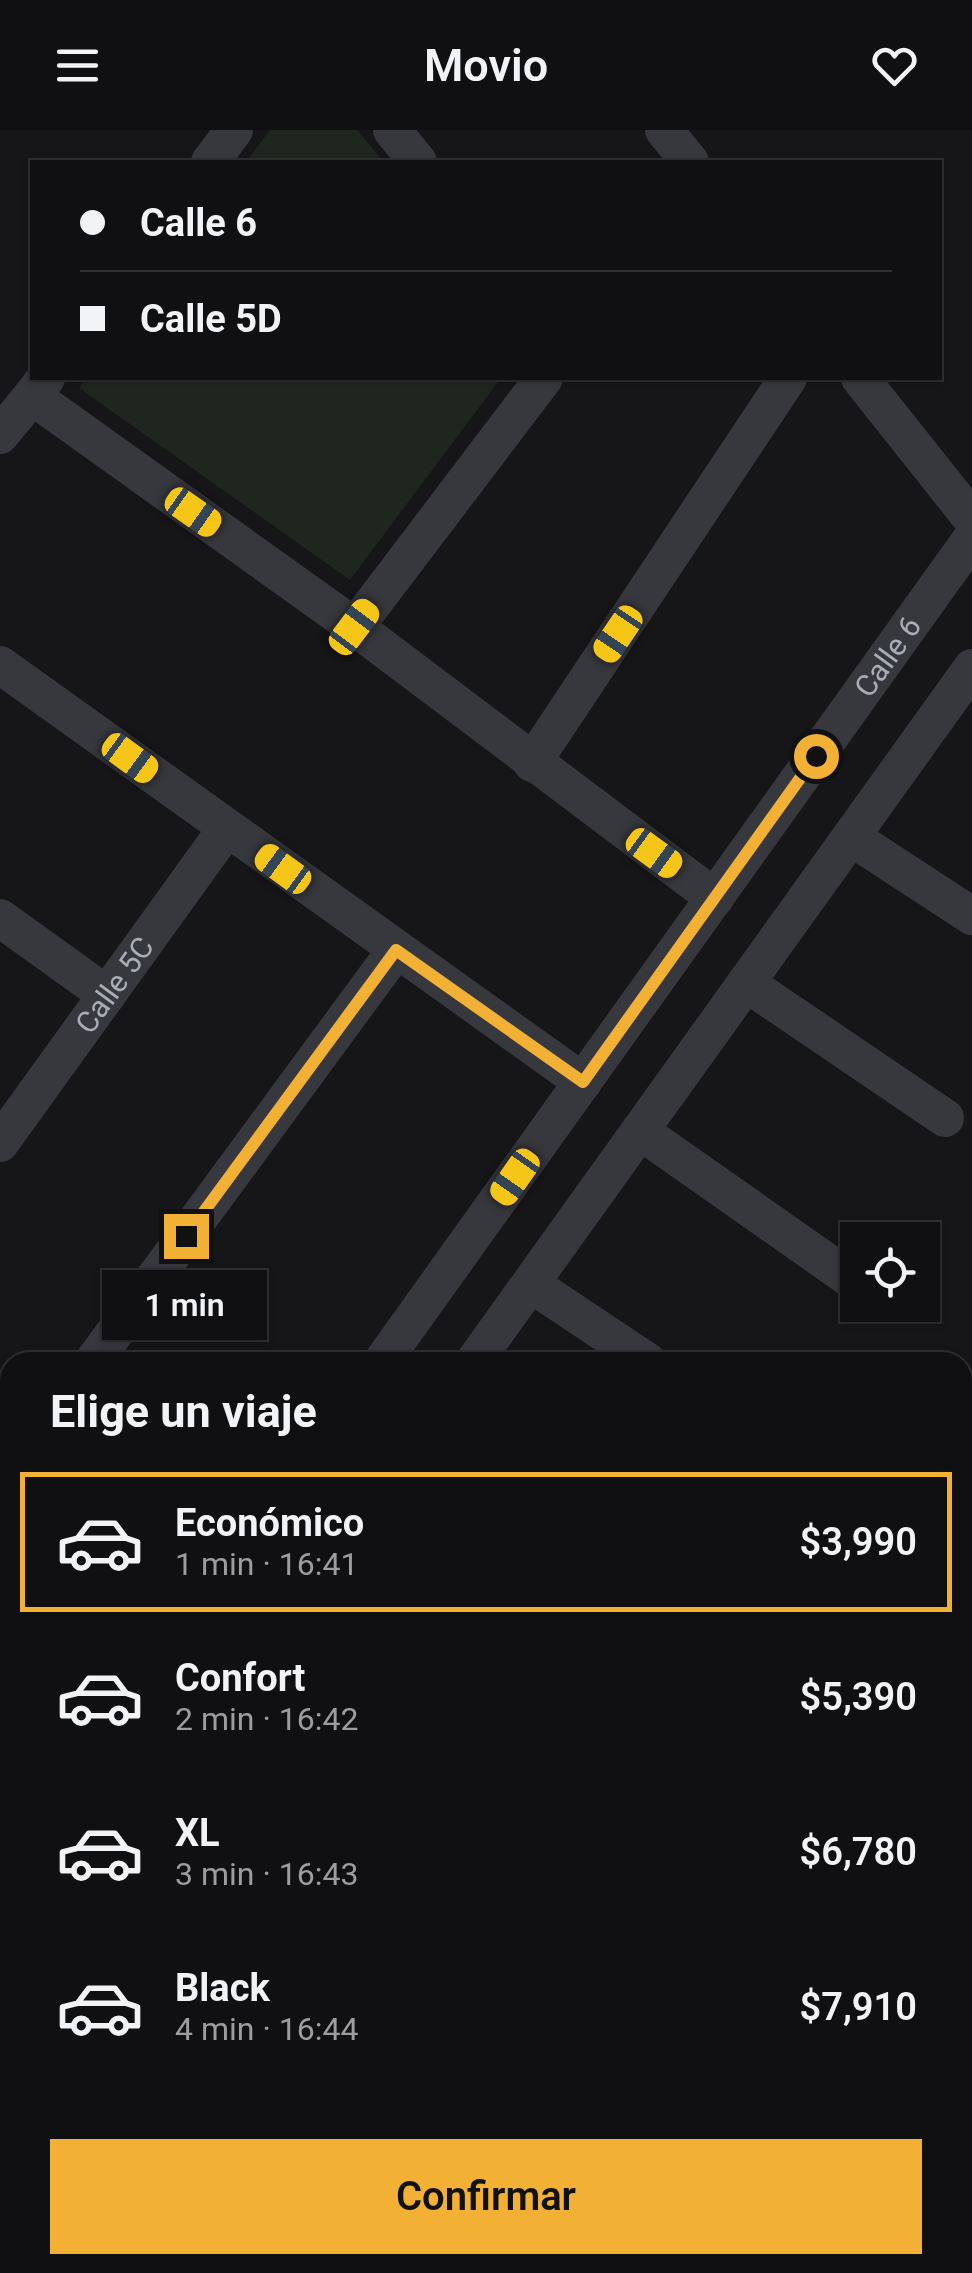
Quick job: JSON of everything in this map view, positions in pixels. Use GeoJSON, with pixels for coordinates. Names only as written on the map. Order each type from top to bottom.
{"type":"FeatureCollection","features":[{"type":"Feature","properties":{"kind":"street"},"geometry":{"type":"LineString","coordinates":[[212,160],[234,130]]}},
{"type":"Feature","properties":{"kind":"street"},"geometry":{"type":"LineString","coordinates":[[392,130],[416,160]]}},
{"type":"Feature","properties":{"kind":"street"},"geometry":{"type":"LineString","coordinates":[[664,130],[688,160]]}},
{"type":"Feature","properties":{"kind":"street"},"geometry":{"type":"LineString","coordinates":[[354,627],[542,380]]}},
{"type":"Feature","properties":{"kind":"street"},"geometry":{"type":"LineString","coordinates":[[532,763],[787,380]]}},
{"type":"Feature","properties":{"kind":"street"},"geometry":{"type":"LineString","coordinates":[[862,380],[972,518]]}},
{"type":"Feature","properties":{"kind":"street"},"geometry":{"type":"LineString","coordinates":[[0,435],[39,387],[715,898]]}},
{"type":"Feature","properties":{"kind":"street","name":"Calle 6"},"geometry":{"type":"LineString","coordinates":[[389,1352],[972,538]]}},
{"type":"Feature","properties":{"kind":"street"},"geometry":{"type":"LineString","coordinates":[[0,665],[583,1082]]}},
{"type":"Feature","properties":{"kind":"street"},"geometry":{"type":"LineString","coordinates":[[481,1352],[972,668]]}},
{"type":"Feature","properties":{"kind":"street","name":"Calle 5C"},"geometry":{"type":"LineString","coordinates":[[0,1143],[227,828]]}},
{"type":"Feature","properties":{"kind":"street"},"geometry":{"type":"LineString","coordinates":[[851,837],[972,916]]}},
{"type":"Feature","properties":{"kind":"street"},"geometry":{"type":"LineString","coordinates":[[0,918],[107,995]]}},
{"type":"Feature","properties":{"kind":"street"},"geometry":{"type":"LineString","coordinates":[[100,1352],[396,950]]}},
{"type":"Feature","properties":{"kind":"street"},"geometry":{"type":"LineString","coordinates":[[746,984],[945,1118]]}},
{"type":"Feature","properties":{"kind":"street"},"geometry":{"type":"LineString","coordinates":[[640,1131],[840,1271]]}},
{"type":"Feature","properties":{"kind":"street"},"geometry":{"type":"LineString","coordinates":[[530,1284],[633,1352]]}},
{"type":"Feature","properties":{"kind":"shaded area"},"geometry":{"type":"Polygon","coordinates":[[[270,130],[357,130],[382,160],[248,160],[270,130]]]}},
{"type":"Feature","properties":{"kind":"shaded area"},"geometry":{"type":"Polygon","coordinates":[[[85,380],[500,380],[350,580],[79,388],[85,380]]]}},
{"type":"Feature","properties":{"kind":"route"},"geometry":{"type":"LineString","coordinates":[[186,1236],[396,950],[583,1082],[816,756]]}}]}
